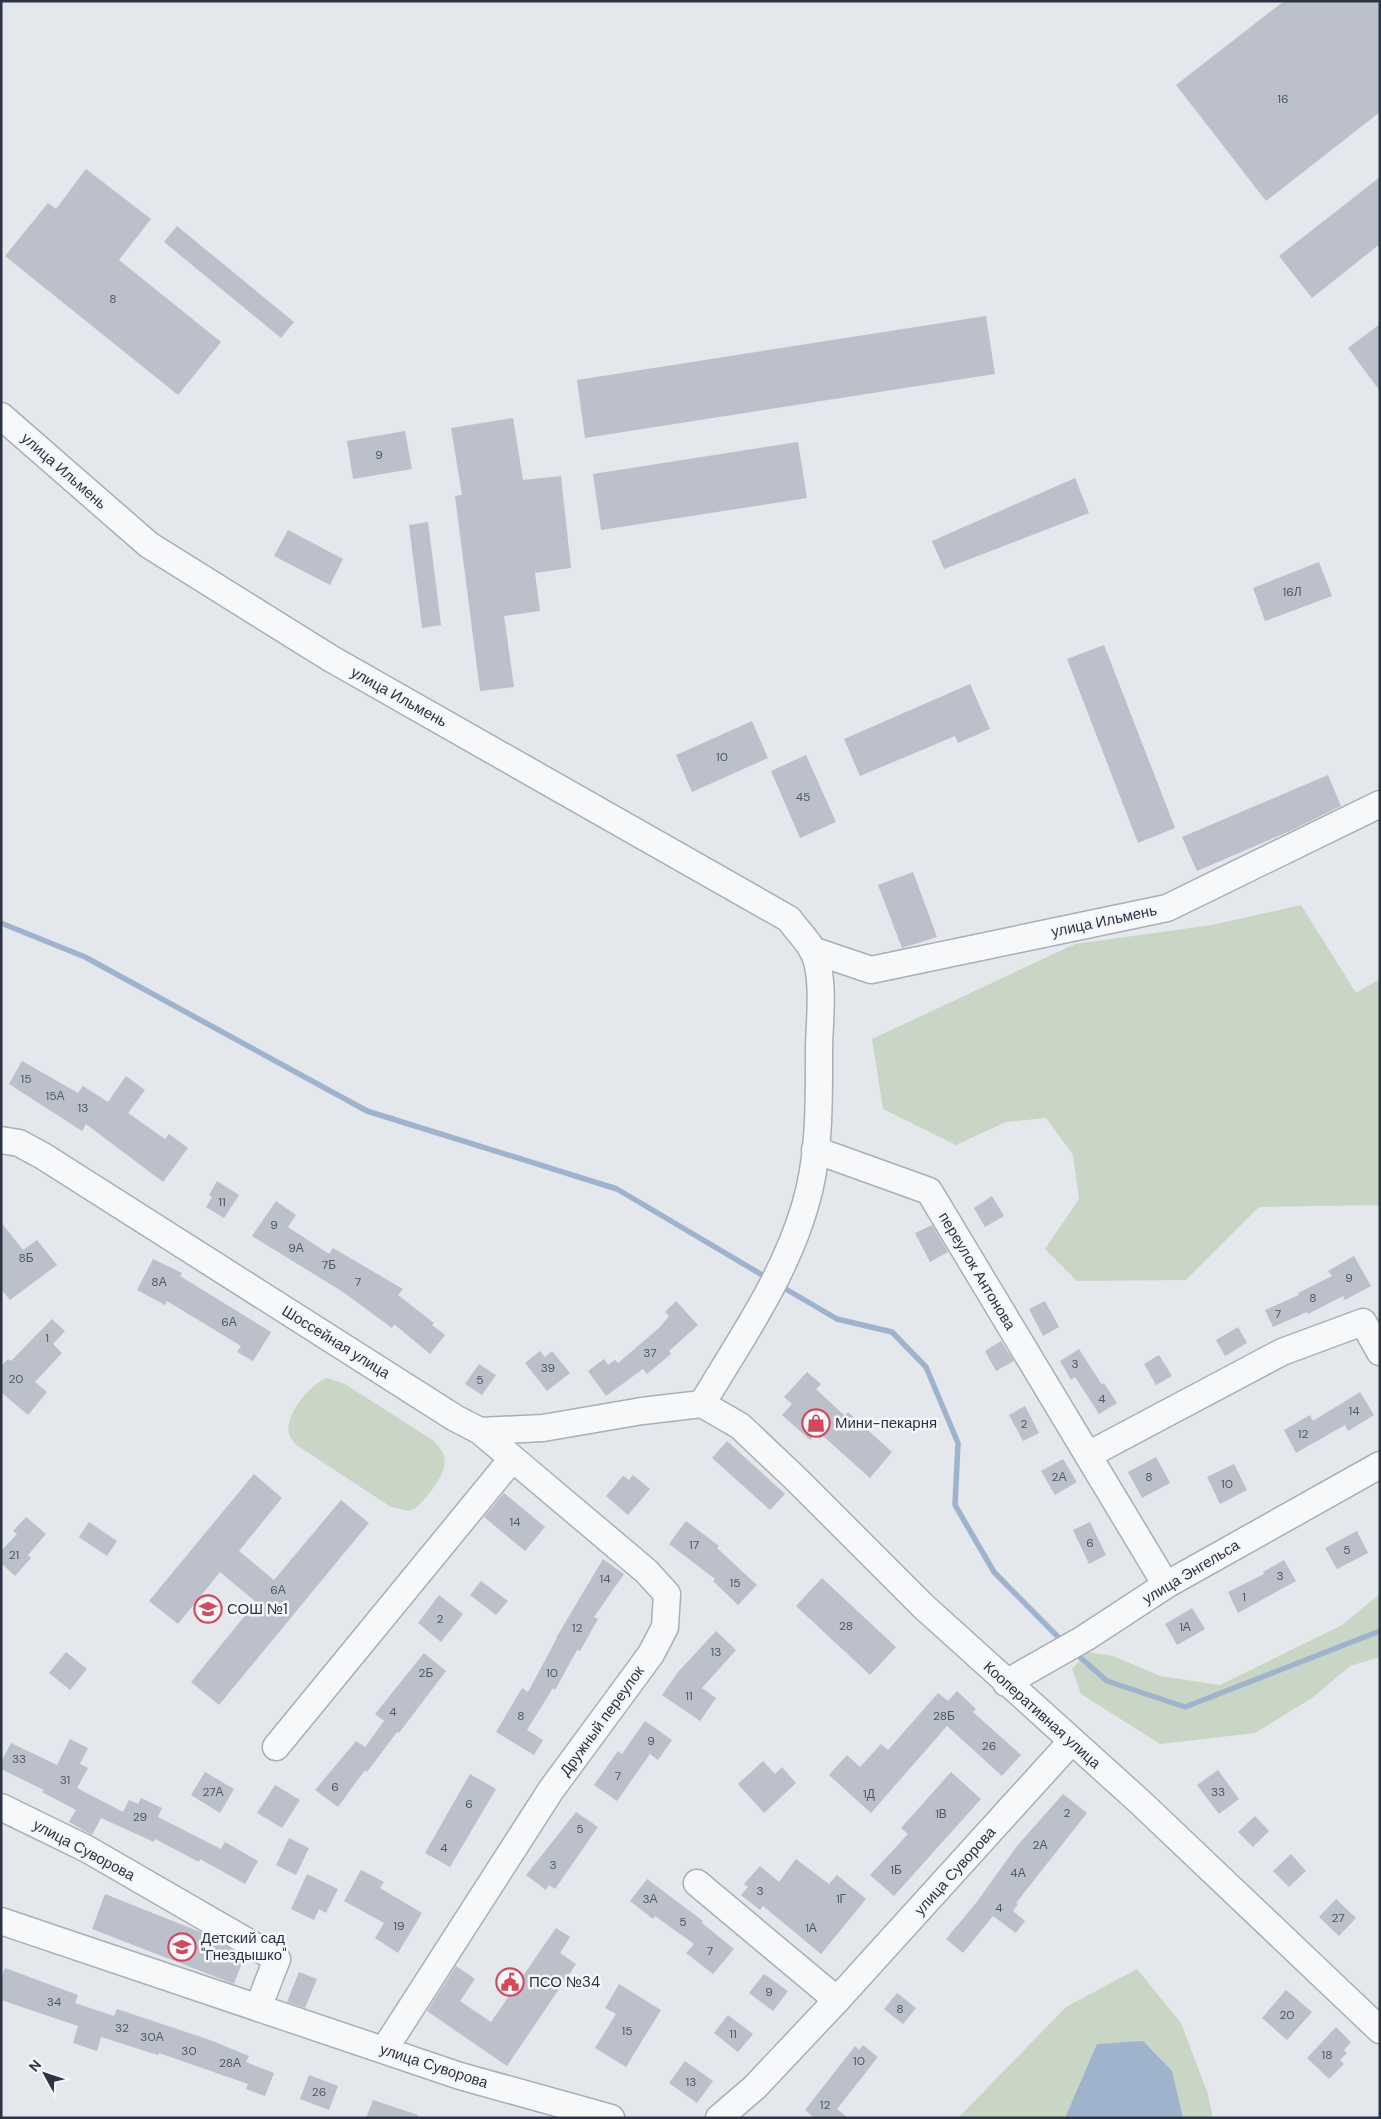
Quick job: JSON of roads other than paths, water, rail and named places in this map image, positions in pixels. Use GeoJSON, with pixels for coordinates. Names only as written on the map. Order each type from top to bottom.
{"type":"FeatureCollection","features":[{"type":"Feature","properties":{"kind":"street","name":"улица Ильмень"},"geometry":{"type":"LineString","coordinates":[[1,416],[149,545],[330,658],[789,919],[812,950],[820,980],[819,1070],[815,1150],[806,1205],[787,1255],[761,1306],[702,1404]]}},
{"type":"Feature","properties":{"kind":"street","name":"улица Ильмень"},"geometry":{"type":"LineString","coordinates":[[812,950],[871,970],[1167,908],[1380,804]]}},
{"type":"Feature","properties":{"kind":"street","name":"Шоссейная улица"},"geometry":{"type":"LineString","coordinates":[[1,1140],[19,1143],[43,1156],[456,1418],[480,1431]]}},
{"type":"Feature","properties":{"kind":"street","name":"переулок Антонова"},"geometry":{"type":"LineString","coordinates":[[815,1150],[929,1191],[1166,1584]]}},
{"type":"Feature","properties":{"kind":"street"},"geometry":{"type":"LineString","coordinates":[[1088,1456],[1282,1352],[1363,1322],[1380,1352]]}},
{"type":"Feature","properties":{"kind":"street"},"geometry":{"type":"LineString","coordinates":[[480,1431],[543,1428],[642,1410],[702,1404]]}},
{"type":"Feature","properties":{"kind":"street","name":"Кооперативная улица"},"geometry":{"type":"LineString","coordinates":[[702,1404],[740,1426],[923,1606],[1071,1742],[1140,1802],[1380,2030]]}},
{"type":"Feature","properties":{"kind":"street","name":"Дружный переулок"},"geometry":{"type":"LineString","coordinates":[[384,2050],[551,1790],[651,1654],[665,1627],[667,1594],[651,1577],[480,1431]]}},
{"type":"Feature","properties":{"kind":"street"},"geometry":{"type":"LineString","coordinates":[[276,1747],[512,1459]]}},
{"type":"Feature","properties":{"kind":"street","name":"улица Энгельса"},"geometry":{"type":"LineString","coordinates":[[1006,1683],[1085,1638],[1166,1584],[1380,1465]]}},
{"type":"Feature","properties":{"kind":"street","name":"улица Суворова"},"geometry":{"type":"LineString","coordinates":[[719,2118],[755,2087],[837,2000],[1071,1742]]}},
{"type":"Feature","properties":{"kind":"street","name":"улица Суворова"},"geometry":{"type":"LineString","coordinates":[[1,1807],[87,1849],[277,1959],[258,2008]]}},
{"type":"Feature","properties":{"kind":"street"},"geometry":{"type":"LineString","coordinates":[[697,1883],[837,2000]]}},
{"type":"Feature","properties":{"kind":"street","name":"улица Суворова"},"geometry":{"type":"LineString","coordinates":[[1,1921],[460,2076],[611,2118]]}},
{"type":"Feature","properties":{"kind":"water"},"geometry":{"type":"Polygon","coordinates":[[[1143,2041],[1172,2071],[1183,2118],[1065,2118],[1097,2044],[1143,2041]]]}},
{"type":"Feature","properties":{"kind":"waterway"},"geometry":{"type":"LineString","coordinates":[[1,923],[85,957],[367,1111],[617,1189],[769,1279]]}},
{"type":"Feature","properties":{"kind":"waterway"},"geometry":{"type":"LineString","coordinates":[[779,1285],[837,1319],[892,1332],[926,1367],[958,1443],[955,1505],[994,1572],[1063,1642]]}},
{"type":"Feature","properties":{"kind":"waterway"},"geometry":{"type":"LineString","coordinates":[[1074,1652],[1107,1681],[1185,1707],[1380,1631]]}},
{"type":"Feature","properties":{"kind":"place","name":"Мини-пекарня"},"geometry":{"type":"Point","coordinates":[816,1423]}},
{"type":"Feature","properties":{"kind":"place","name":"СОШ №1"},"geometry":{"type":"Point","coordinates":[208,1609]}},
{"type":"Feature","properties":{"kind":"place","name":"Детский сад \"Гнездышко\""},"geometry":{"type":"Point","coordinates":[182,1947]}},
{"type":"Feature","properties":{"kind":"place","name":"ПСО №34"},"geometry":{"type":"Point","coordinates":[510,1982]}}]}
